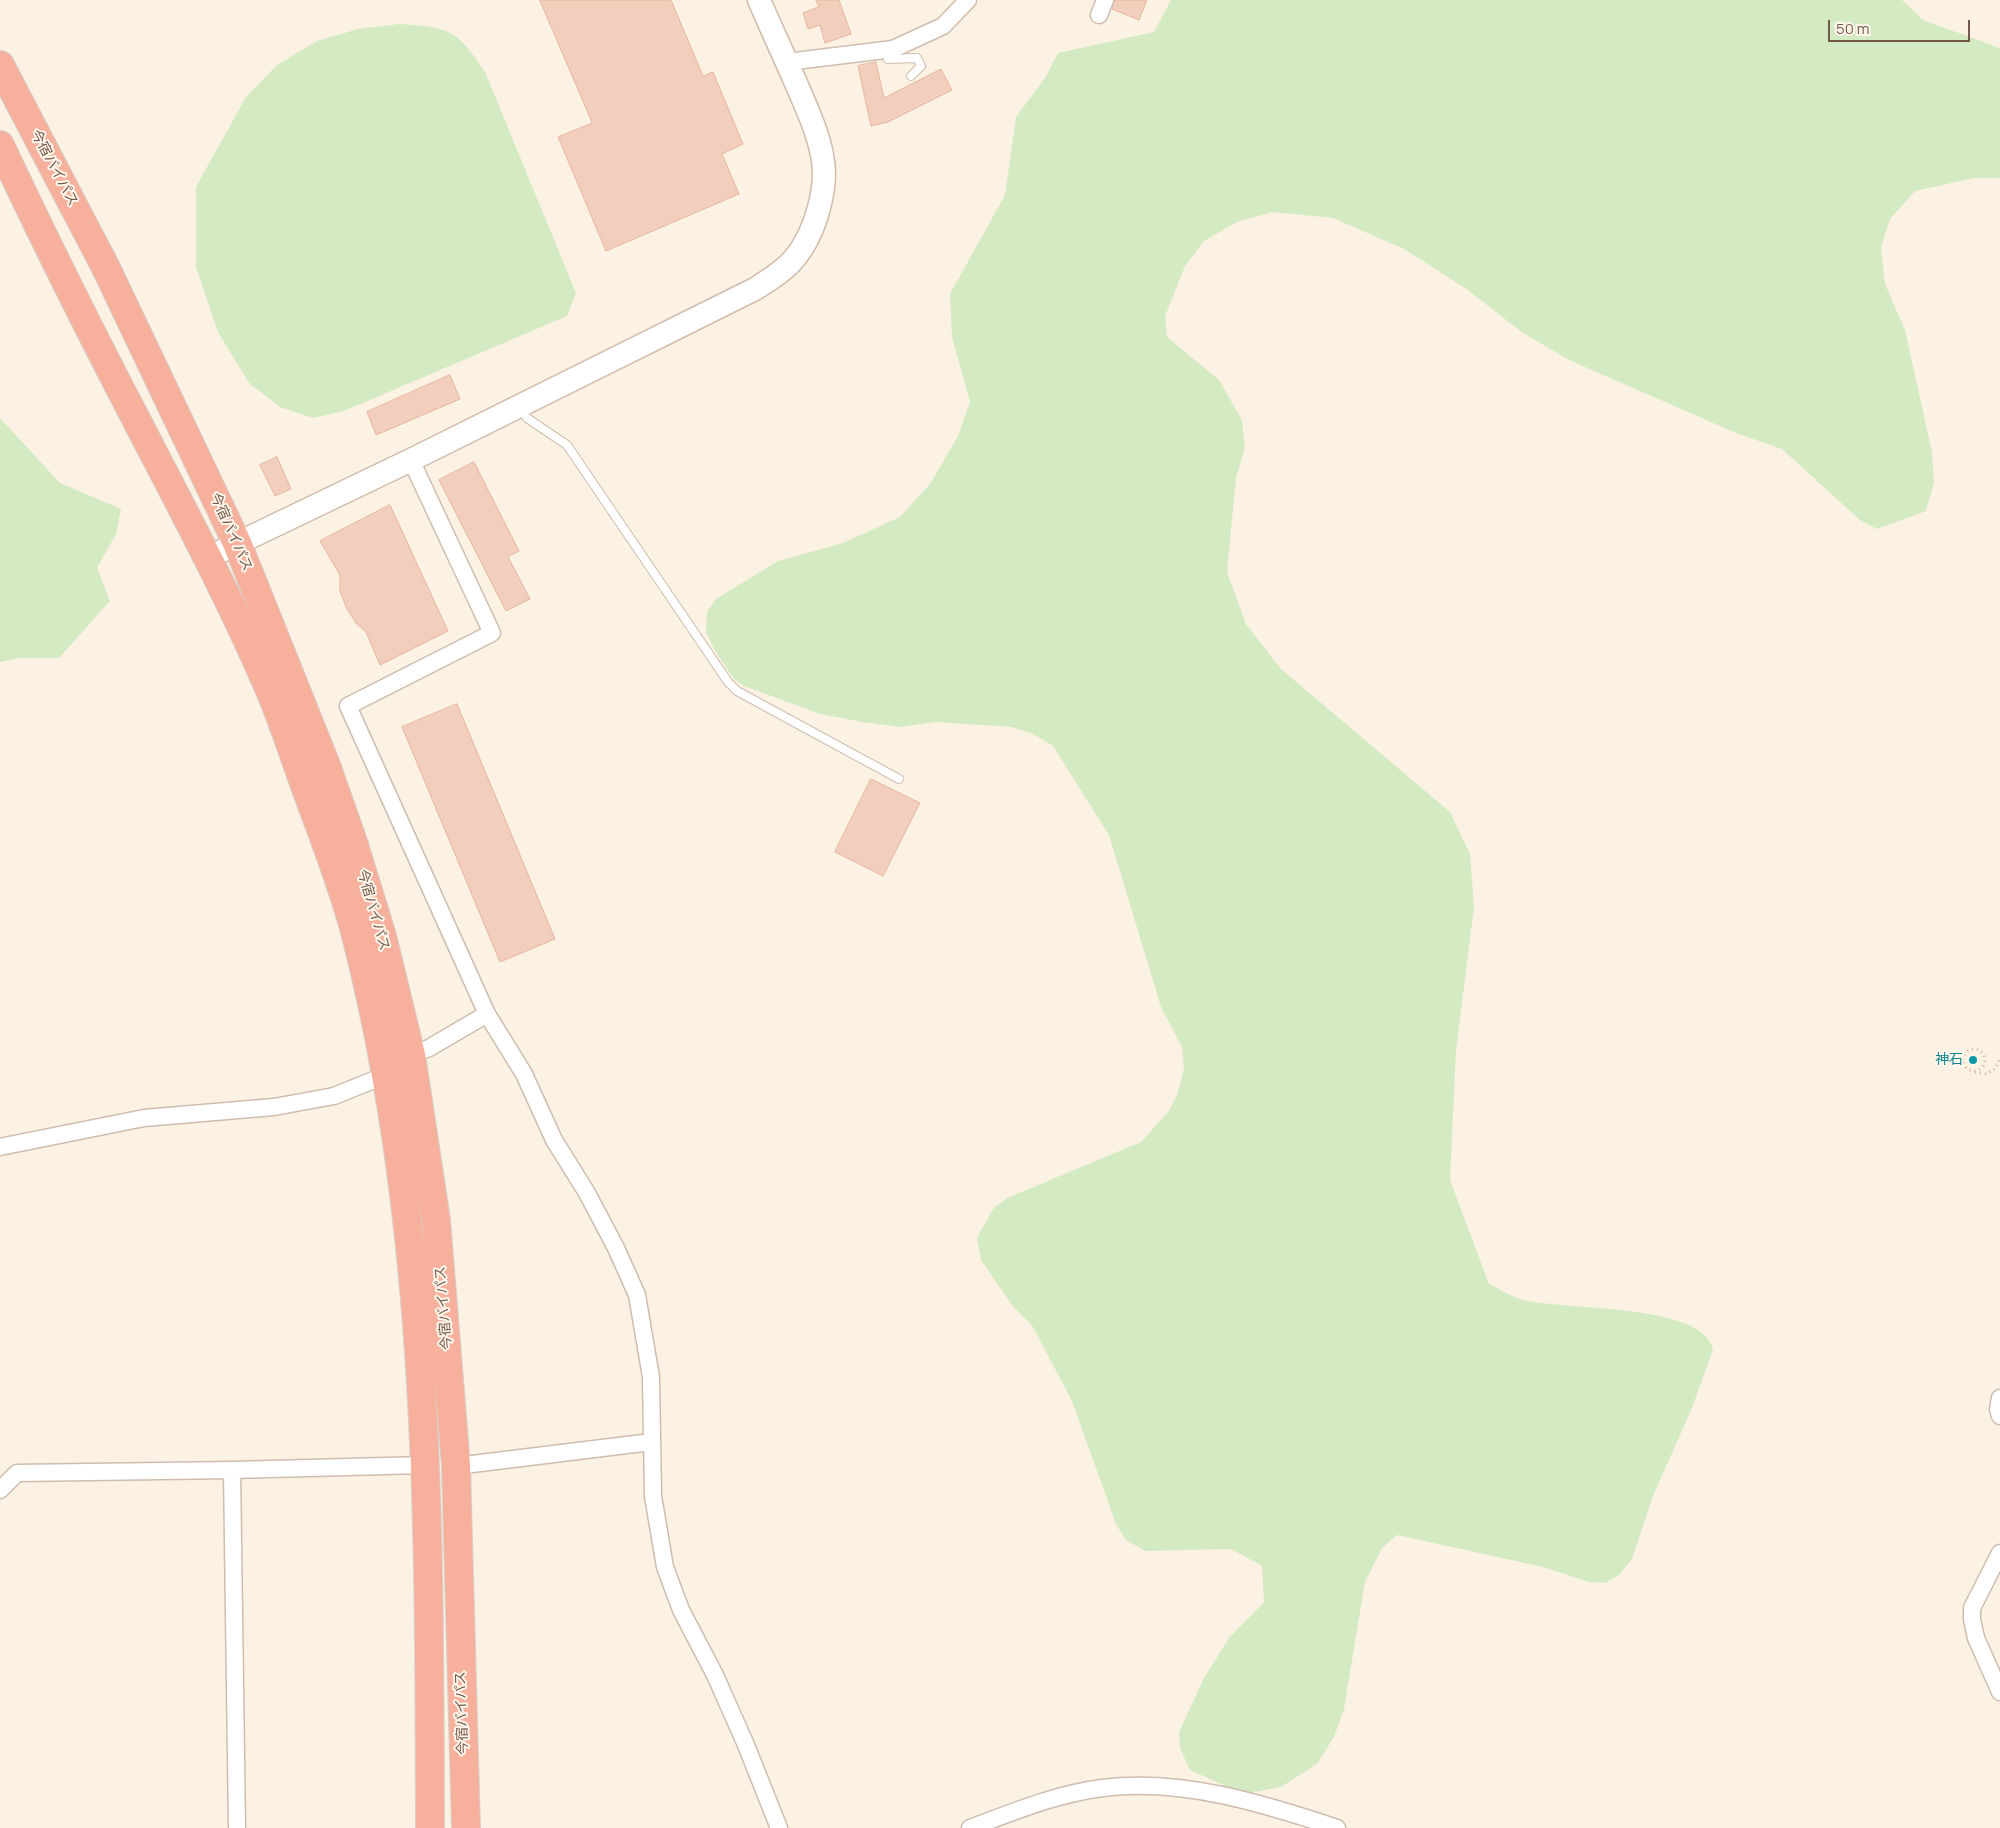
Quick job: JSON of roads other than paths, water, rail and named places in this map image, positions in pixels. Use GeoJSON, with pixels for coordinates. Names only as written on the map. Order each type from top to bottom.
{"type":"FeatureCollection","features":[{"type":"Feature","properties":{"kind":"highway","name":"今宿バイパス"},"geometry":{"type":"LineString","coordinates":[[0,65],[106,268],[237,543],[297,689],[353,842],[382,936],[412,1055],[436,1220],[456,1466],[466,1828]]}},
{"type":"Feature","properties":{"kind":"highway","name":"今宿バイパス"},"geometry":{"type":"LineString","coordinates":[[0,145],[66,285],[207,558],[268,687],[326,844],[354,927],[386,1074],[408,1213],[420,1344],[429,1632],[430,1828]]}},
{"type":"Feature","properties":{"kind":"street"},"geometry":{"type":"LineString","coordinates":[[207,558],[411,460],[755,289],[777,275],[794,259],[807,240],[818,215],[823,187],[823,156],[811,120],[787,62],[758,0]]}},
{"type":"Feature","properties":{"kind":"street"},"geometry":{"type":"LineString","coordinates":[[787,62],[893,48],[943,26],[968,0]]}},
{"type":"Feature","properties":{"kind":"street"},"geometry":{"type":"LineString","coordinates":[[1098,15],[1106,0]]}},
{"type":"Feature","properties":{"kind":"street"},"geometry":{"type":"LineString","coordinates":[[411,460],[492,633],[348,706],[487,1014],[524,1074],[554,1140],[616,1248],[637,1295],[651,1377],[651,1442],[654,1496],[665,1567],[681,1610],[715,1675],[746,1745],[779,1828]]}},
{"type":"Feature","properties":{"kind":"street"},"geometry":{"type":"LineString","coordinates":[[412,1055],[429,1048],[487,1014]]}},
{"type":"Feature","properties":{"kind":"street"},"geometry":{"type":"LineString","coordinates":[[0,1147],[144,1118],[274,1107],[334,1096],[386,1074]]}},
{"type":"Feature","properties":{"kind":"street"},"geometry":{"type":"LineString","coordinates":[[2000,1398],[1998,1409],[2000,1416]]}},
{"type":"Feature","properties":{"kind":"street"},"geometry":{"type":"LineString","coordinates":[[456,1466],[651,1442]]}},
{"type":"Feature","properties":{"kind":"street"},"geometry":{"type":"LineString","coordinates":[[0,1490],[18,1472],[232,1470],[424,1465]]}},
{"type":"Feature","properties":{"kind":"street"},"geometry":{"type":"LineString","coordinates":[[232,1470],[237,1828]]}},
{"type":"Feature","properties":{"kind":"street"},"geometry":{"type":"LineString","coordinates":[[2000,1553],[1972,1608],[1972,1619],[1976,1638],[2000,1692]]}},
{"type":"Feature","properties":{"kind":"street"},"geometry":{"type":"LineString","coordinates":[[970,1828],[1022,1808],[1062,1796],[1101,1788],[1150,1785],[1188,1790],[1277,1808],[1337,1828]]}},
{"type":"Feature","properties":{"kind":"lane"},"geometry":{"type":"LineString","coordinates":[[887,49],[888,59],[917,58],[921,66],[911,76]]}},
{"type":"Feature","properties":{"kind":"lane"},"geometry":{"type":"LineString","coordinates":[[520,406],[527,418],[567,444],[728,682],[737,691],[899,779]]}},
{"type":"Feature","properties":{"kind":"place","name":"神石"},"geometry":{"type":"Point","coordinates":[1973,1060]}}]}
